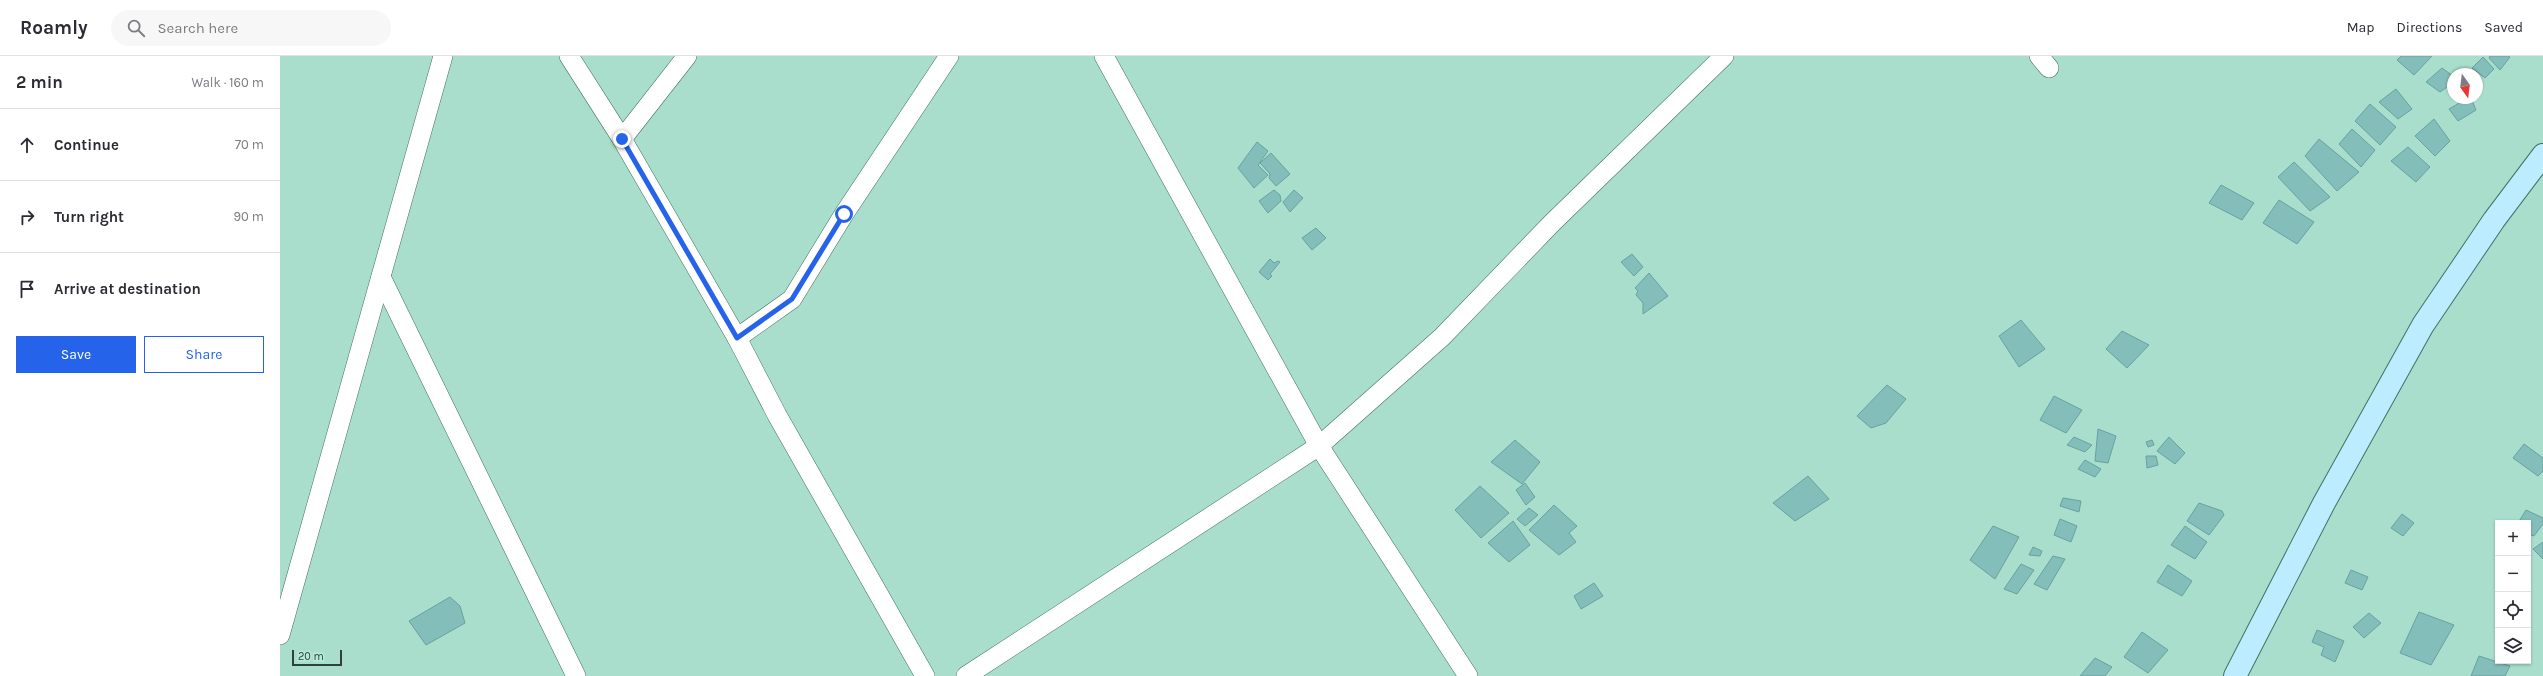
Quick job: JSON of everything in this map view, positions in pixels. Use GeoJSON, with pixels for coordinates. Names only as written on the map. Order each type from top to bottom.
{"type":"FeatureCollection","features":[{"type":"Feature","properties":{"kind":"main road"},"geometry":{"type":"LineString","coordinates":[[2235,676],[2324,503],[2424,325],[2494,220],[2543,155]]}},
{"type":"Feature","properties":{"kind":"street"},"geometry":{"type":"LineString","coordinates":[[281,623],[443,56]]}},
{"type":"Feature","properties":{"kind":"street"},"geometry":{"type":"LineString","coordinates":[[569,56],[622,139],[737,338],[777,414],[925,676]]}},
{"type":"Feature","properties":{"kind":"street"},"geometry":{"type":"LineString","coordinates":[[622,139],[687,56]]}},
{"type":"Feature","properties":{"kind":"street"},"geometry":{"type":"LineString","coordinates":[[737,338],[792,299],[844,214],[949,56]]}},
{"type":"Feature","properties":{"kind":"street"},"geometry":{"type":"LineString","coordinates":[[1104,56],[1319,446],[1468,676]]}},
{"type":"Feature","properties":{"kind":"street"},"geometry":{"type":"LineString","coordinates":[[966,676],[1319,446],[1442,337],[1552,223],[1724,56]]}},
{"type":"Feature","properties":{"kind":"street"},"geometry":{"type":"LineString","coordinates":[[381,276],[576,676]]}},
{"type":"Feature","properties":{"kind":"building"},"geometry":{"type":"Polygon","coordinates":[[[2401,56],[2432,56],[2414,75],[2397,60],[2401,56]]]}},
{"type":"Feature","properties":{"kind":"building"},"geometry":{"type":"Polygon","coordinates":[[[2490,56],[2510,57],[2500,70],[2489,58],[2490,56]]]}},
{"type":"Feature","properties":{"kind":"building"},"geometry":{"type":"Polygon","coordinates":[[[2483,57],[2494,69],[2485,78],[2483,76],[2483,68],[2472,68],[2483,57]]]}},
{"type":"Feature","properties":{"kind":"building"},"geometry":{"type":"Polygon","coordinates":[[[2442,68],[2447,72],[2447,87],[2440,92],[2426,82],[2442,68]]]}},
{"type":"Feature","properties":{"kind":"building"},"geometry":{"type":"Polygon","coordinates":[[[2396,89],[2412,109],[2398,119],[2379,102],[2396,89]]]}},
{"type":"Feature","properties":{"kind":"building"},"geometry":{"type":"Polygon","coordinates":[[[2370,104],[2396,127],[2380,145],[2355,121],[2370,104]]]}},
{"type":"Feature","properties":{"kind":"building"},"geometry":{"type":"Polygon","coordinates":[[[2458,104],[2474,104],[2476,110],[2458,121],[2449,109],[2458,104]]]}},
{"type":"Feature","properties":{"kind":"building"},"geometry":{"type":"Polygon","coordinates":[[[2434,119],[2450,141],[2435,156],[2415,136],[2434,119]]]}},
{"type":"Feature","properties":{"kind":"building"},"geometry":{"type":"Polygon","coordinates":[[[2352,129],[2375,150],[2361,167],[2339,144],[2352,129]]]}},
{"type":"Feature","properties":{"kind":"building"},"geometry":{"type":"Polygon","coordinates":[[[2319,139],[2359,172],[2337,191],[2305,156],[2319,139]]]}},
{"type":"Feature","properties":{"kind":"building"},"geometry":{"type":"Polygon","coordinates":[[[1257,142],[1268,151],[1258,165],[1268,175],[1254,188],[1238,168],[1257,142]]]}},
{"type":"Feature","properties":{"kind":"building"},"geometry":{"type":"Polygon","coordinates":[[[2408,147],[2430,167],[2416,182],[2391,161],[2408,147]]]}},
{"type":"Feature","properties":{"kind":"building"},"geometry":{"type":"Polygon","coordinates":[[[1271,153],[1290,174],[1276,186],[1269,178],[1270,174],[1260,163],[1271,153]]]}},
{"type":"Feature","properties":{"kind":"building"},"geometry":{"type":"Polygon","coordinates":[[[2294,162],[2330,197],[2310,211],[2278,177],[2294,162]]]}},
{"type":"Feature","properties":{"kind":"building"},"geometry":{"type":"Polygon","coordinates":[[[2221,185],[2254,203],[2242,220],[2209,203],[2221,185]]]}},
{"type":"Feature","properties":{"kind":"building"},"geometry":{"type":"Polygon","coordinates":[[[1274,190],[1280,195],[1281,201],[1268,213],[1259,201],[1274,190]]]}},
{"type":"Feature","properties":{"kind":"building"},"geometry":{"type":"Polygon","coordinates":[[[1294,190],[1303,198],[1290,212],[1283,202],[1294,190]]]}},
{"type":"Feature","properties":{"kind":"building"},"geometry":{"type":"Polygon","coordinates":[[[2279,200],[2314,222],[2297,244],[2263,223],[2279,200]]]}},
{"type":"Feature","properties":{"kind":"building"},"geometry":{"type":"Polygon","coordinates":[[[1316,228],[1326,238],[1312,250],[1302,238],[1316,228]]]}},
{"type":"Feature","properties":{"kind":"building"},"geometry":{"type":"Polygon","coordinates":[[[1632,254],[1643,267],[1634,276],[1621,262],[1632,254]]]}},
{"type":"Feature","properties":{"kind":"building"},"geometry":{"type":"Polygon","coordinates":[[[1270,259],[1274,263],[1278,261],[1280,262],[1270,274],[1272,276],[1268,280],[1259,272],[1270,259]]]}},
{"type":"Feature","properties":{"kind":"building"},"geometry":{"type":"Polygon","coordinates":[[[1649,273],[1668,296],[1643,314],[1643,303],[1636,295],[1638,291],[1635,288],[1649,273]]]}},
{"type":"Feature","properties":{"kind":"building"},"geometry":{"type":"Polygon","coordinates":[[[2021,320],[2045,349],[2019,367],[1999,336],[2021,320]]]}},
{"type":"Feature","properties":{"kind":"building"},"geometry":{"type":"Polygon","coordinates":[[[2122,331],[2149,345],[2127,368],[2106,349],[2122,331]]]}},
{"type":"Feature","properties":{"kind":"building"},"geometry":{"type":"Polygon","coordinates":[[[1887,385],[1906,399],[1886,423],[1871,428],[1857,416],[1887,385]]]}},
{"type":"Feature","properties":{"kind":"building"},"geometry":{"type":"Polygon","coordinates":[[[2054,396],[2082,410],[2066,433],[2040,420],[2054,396]]]}},
{"type":"Feature","properties":{"kind":"building"},"geometry":{"type":"Polygon","coordinates":[[[2098,429],[2116,436],[2108,463],[2095,461],[2098,429]]]}},
{"type":"Feature","properties":{"kind":"building"},"geometry":{"type":"Polygon","coordinates":[[[2074,437],[2092,445],[2085,452],[2067,445],[2074,437]]]}},
{"type":"Feature","properties":{"kind":"building"},"geometry":{"type":"Polygon","coordinates":[[[2169,437],[2185,453],[2175,464],[2157,451],[2169,437]]]}},
{"type":"Feature","properties":{"kind":"building"},"geometry":{"type":"Polygon","coordinates":[[[1515,440],[1540,462],[1522,484],[1491,462],[1515,440]]]}},
{"type":"Feature","properties":{"kind":"building"},"geometry":{"type":"Polygon","coordinates":[[[2152,440],[2154,445],[2148,447],[2146,442],[2152,440]]]}},
{"type":"Feature","properties":{"kind":"building"},"geometry":{"type":"Polygon","coordinates":[[[2524,444],[2543,458],[2543,471],[2538,476],[2513,458],[2524,444]]]}},
{"type":"Feature","properties":{"kind":"building"},"geometry":{"type":"Polygon","coordinates":[[[2146,456],[2156,456],[2158,465],[2147,468],[2146,456]]]}},
{"type":"Feature","properties":{"kind":"building"},"geometry":{"type":"Polygon","coordinates":[[[2085,460],[2101,469],[2095,477],[2078,469],[2085,460]]]}},
{"type":"Feature","properties":{"kind":"building"},"geometry":{"type":"Polygon","coordinates":[[[1808,476],[1829,499],[1795,521],[1773,503],[1808,476]]]}},
{"type":"Feature","properties":{"kind":"building"},"geometry":{"type":"Polygon","coordinates":[[[1525,483],[1535,497],[1526,505],[1516,490],[1525,483]]]}},
{"type":"Feature","properties":{"kind":"building"},"geometry":{"type":"Polygon","coordinates":[[[1480,486],[1509,513],[1481,538],[1455,510],[1480,486]]]}},
{"type":"Feature","properties":{"kind":"building"},"geometry":{"type":"Polygon","coordinates":[[[2063,498],[2081,501],[2079,512],[2060,506],[2063,498]]]}},
{"type":"Feature","properties":{"kind":"building"},"geometry":{"type":"Polygon","coordinates":[[[2199,503],[2222,511],[2224,515],[2209,535],[2187,521],[2199,503]]]}},
{"type":"Feature","properties":{"kind":"building"},"geometry":{"type":"Polygon","coordinates":[[[1554,505],[1577,526],[1569,533],[1576,542],[1559,555],[1529,530],[1554,505]]]}},
{"type":"Feature","properties":{"kind":"building"},"geometry":{"type":"Polygon","coordinates":[[[1529,508],[1538,515],[1525,526],[1517,519],[1529,508]]]}},
{"type":"Feature","properties":{"kind":"building"},"geometry":{"type":"Polygon","coordinates":[[[2526,510],[2543,518],[2543,524],[2534,536],[2531,535],[2531,520],[2520,520],[2526,510]]]}},
{"type":"Feature","properties":{"kind":"building"},"geometry":{"type":"Polygon","coordinates":[[[2402,514],[2414,523],[2403,536],[2391,528],[2402,514]]]}},
{"type":"Feature","properties":{"kind":"building"},"geometry":{"type":"Polygon","coordinates":[[[2060,519],[2077,526],[2071,542],[2054,535],[2060,519]]]}},
{"type":"Feature","properties":{"kind":"building"},"geometry":{"type":"Polygon","coordinates":[[[1513,521],[1530,545],[1509,562],[1488,543],[1513,521]]]}},
{"type":"Feature","properties":{"kind":"building"},"geometry":{"type":"Polygon","coordinates":[[[1993,526],[2019,537],[1995,579],[1970,560],[1993,526]]]}},
{"type":"Feature","properties":{"kind":"building"},"geometry":{"type":"Polygon","coordinates":[[[2185,526],[2207,542],[2195,559],[2171,545],[2185,526]]]}},
{"type":"Feature","properties":{"kind":"building"},"geometry":{"type":"Polygon","coordinates":[[[2543,542],[2543,559],[2533,549],[2543,542]]]}},
{"type":"Feature","properties":{"kind":"building"},"geometry":{"type":"Polygon","coordinates":[[[2033,547],[2042,551],[2040,556],[2029,555],[2033,547]]]}},
{"type":"Feature","properties":{"kind":"building"},"geometry":{"type":"Polygon","coordinates":[[[2053,556],[2065,559],[2047,590],[2034,584],[2053,556]]]}},
{"type":"Feature","properties":{"kind":"building"},"geometry":{"type":"Polygon","coordinates":[[[2021,564],[2034,570],[2017,594],[2004,589],[2021,564]]]}},
{"type":"Feature","properties":{"kind":"building"},"geometry":{"type":"Polygon","coordinates":[[[2168,565],[2192,581],[2182,596],[2157,582],[2168,565]]]}},
{"type":"Feature","properties":{"kind":"building"},"geometry":{"type":"Polygon","coordinates":[[[2351,570],[2368,577],[2362,590],[2345,583],[2351,570]]]}},
{"type":"Feature","properties":{"kind":"building"},"geometry":{"type":"Polygon","coordinates":[[[1594,583],[1603,596],[1581,609],[1574,596],[1594,583]]]}},
{"type":"Feature","properties":{"kind":"building"},"geometry":{"type":"Polygon","coordinates":[[[450,597],[460,606],[465,623],[426,645],[409,621],[450,597]]]}},
{"type":"Feature","properties":{"kind":"building"},"geometry":{"type":"Polygon","coordinates":[[[2419,612],[2454,625],[2431,665],[2400,653],[2419,612]]]}},
{"type":"Feature","properties":{"kind":"building"},"geometry":{"type":"Polygon","coordinates":[[[2369,613],[2381,623],[2364,638],[2353,627],[2369,613]]]}},
{"type":"Feature","properties":{"kind":"building"},"geometry":{"type":"Polygon","coordinates":[[[2317,630],[2344,641],[2335,662],[2321,655],[2324,647],[2312,642],[2317,630]]]}},
{"type":"Feature","properties":{"kind":"building"},"geometry":{"type":"Polygon","coordinates":[[[2142,632],[2168,650],[2148,673],[2124,657],[2142,632]]]}},
{"type":"Feature","properties":{"kind":"building"},"geometry":{"type":"Polygon","coordinates":[[[2479,656],[2495,661],[2495,664],[2510,666],[2505,676],[2471,676],[2479,656]]]}},
{"type":"Feature","properties":{"kind":"building"},"geometry":{"type":"Polygon","coordinates":[[[2095,658],[2112,667],[2105,676],[2080,676],[2095,658]]]}},
{"type":"Feature","properties":{"kind":"route"},"geometry":{"type":"LineString","coordinates":[[622,139],[737,338],[792,299],[844,214]]}}]}
